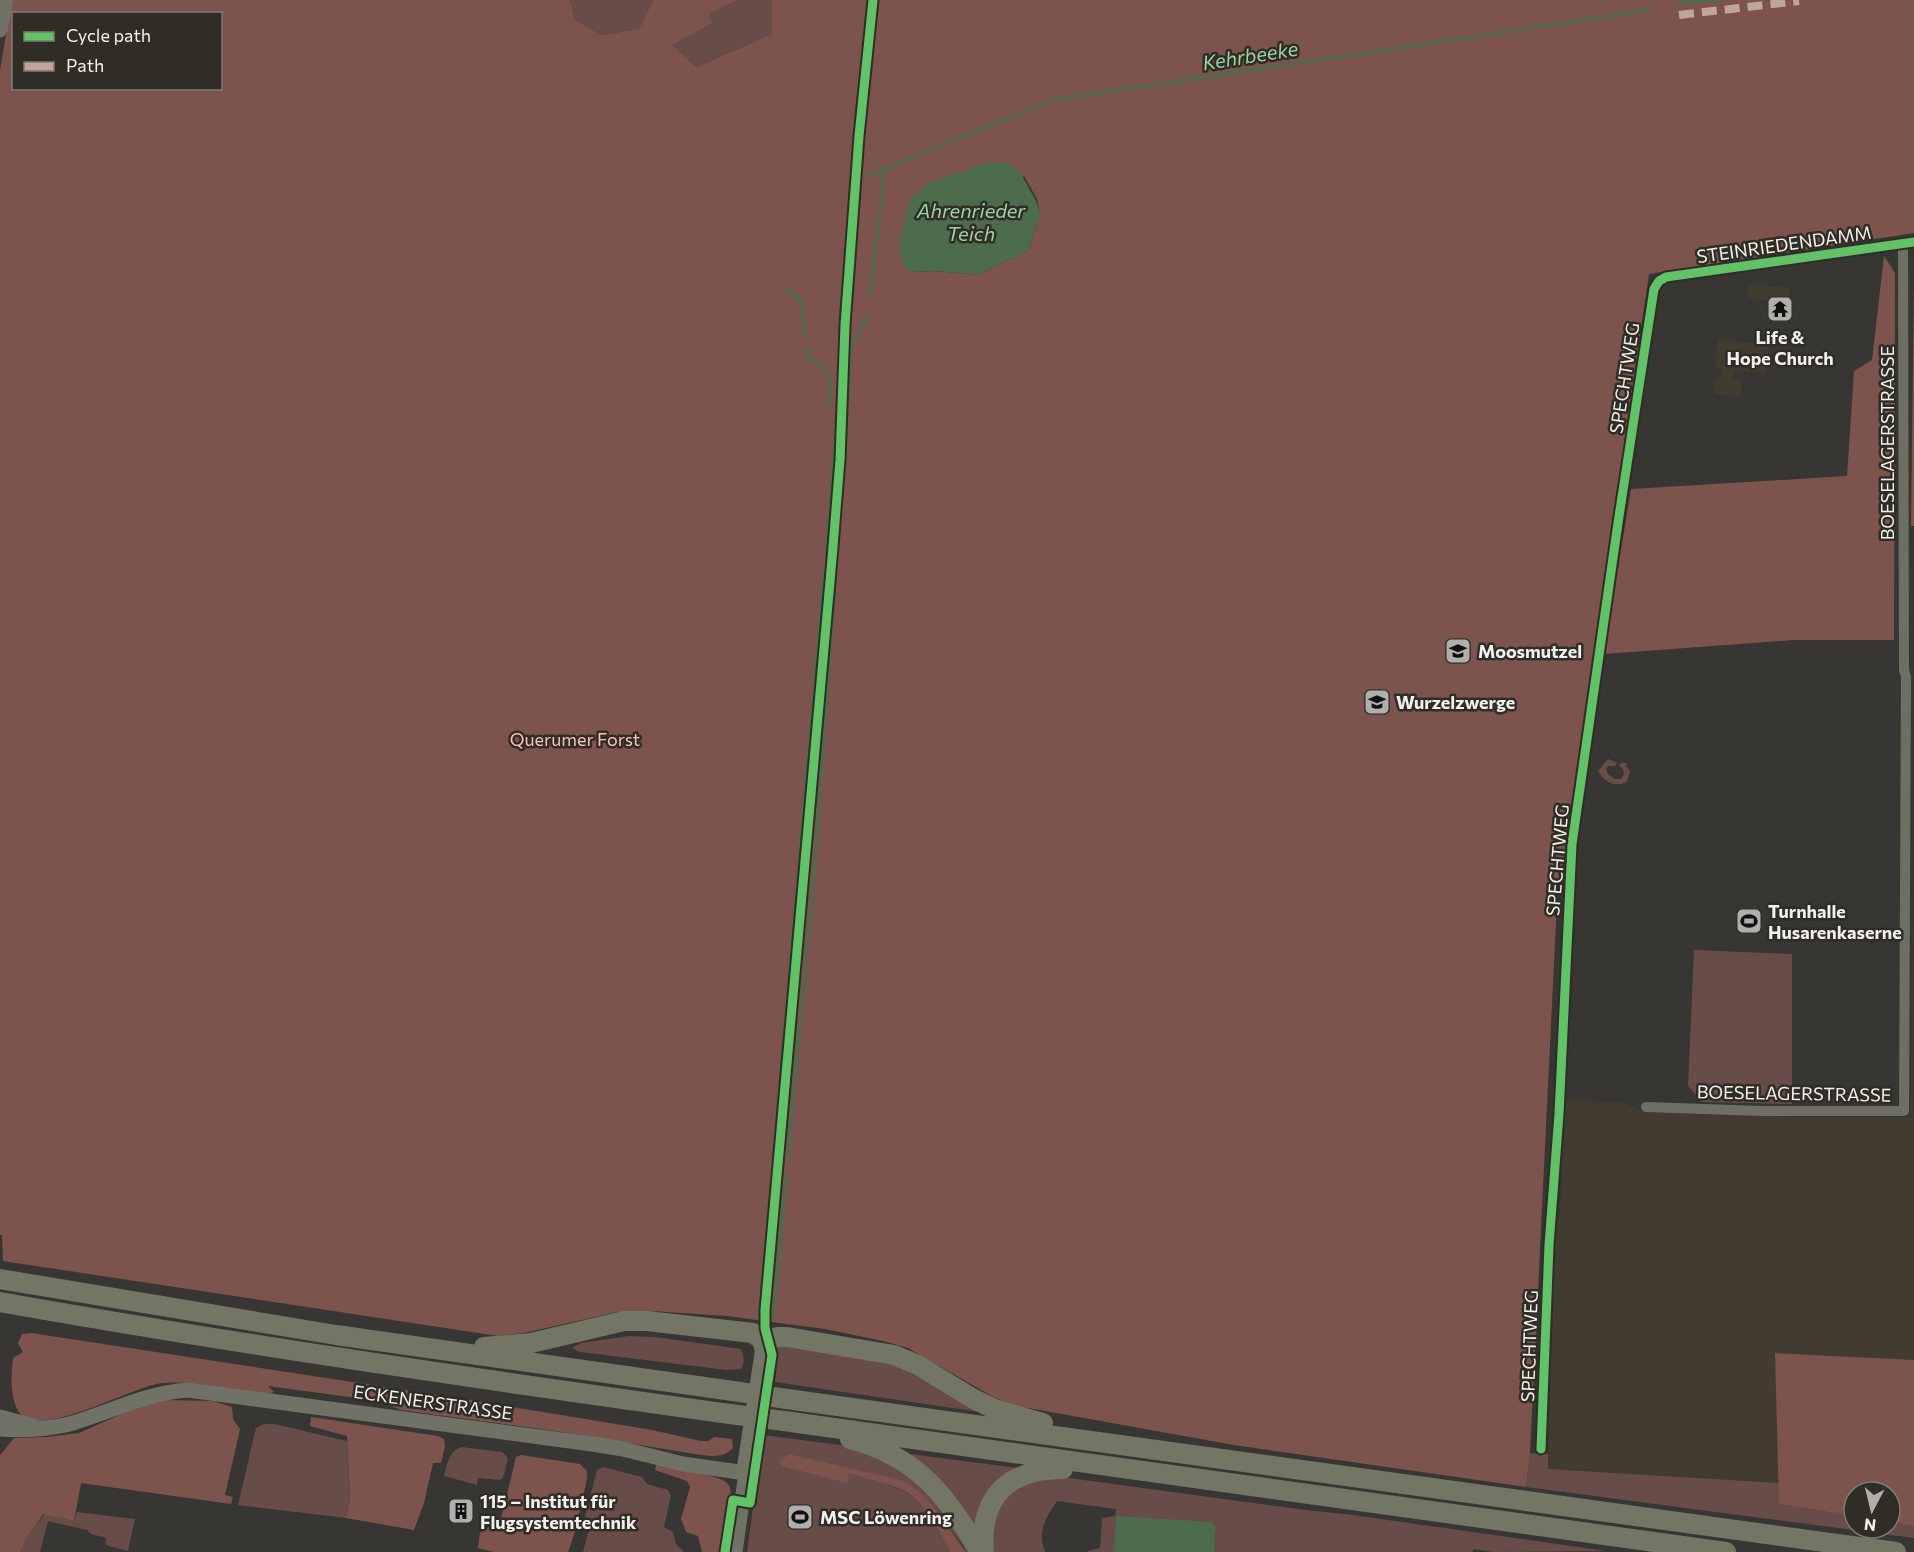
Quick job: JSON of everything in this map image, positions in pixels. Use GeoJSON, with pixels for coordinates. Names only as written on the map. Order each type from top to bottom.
{"type":"FeatureCollection","features":[{"type":"Feature","properties":{"kind":"highway"},"geometry":{"type":"LineString","coordinates":[[0,1279],[153,1306],[436,1350],[1896,1552]]}},
{"type":"Feature","properties":{"kind":"highway"},"geometry":{"type":"LineString","coordinates":[[0,1302],[331,1358],[1726,1552]]}},
{"type":"Feature","properties":{"kind":"highway"},"geometry":{"type":"LineString","coordinates":[[436,1350],[531,1343],[606,1324],[636,1321],[750,1331],[759,1337],[765,1351],[746,1473]]}},
{"type":"Feature","properties":{"kind":"highway"},"geometry":{"type":"LineString","coordinates":[[763,1343],[782,1336],[894,1355],[918,1365],[992,1408],[1026,1419],[1068,1427],[1099,1442]]}},
{"type":"Feature","properties":{"kind":"highway"},"geometry":{"type":"LineString","coordinates":[[788,1422],[871,1446],[913,1468],[935,1486],[950,1504],[982,1552]]}},
{"type":"Feature","properties":{"kind":"highway"},"geometry":{"type":"LineString","coordinates":[[982,1552],[984,1524],[990,1507],[999,1492],[1013,1480],[1028,1472],[1045,1469],[1123,1468]]}},
{"type":"Feature","properties":{"kind":"main road"},"geometry":{"type":"LineString","coordinates":[[0,30],[6,0]]}},
{"type":"Feature","properties":{"kind":"main road","name":"ECKENERSTRASSE"},"geometry":{"type":"LineString","coordinates":[[0,1429],[22,1430],[72,1424],[150,1395],[179,1390],[207,1391],[592,1443],[683,1464],[746,1473]]}},
{"type":"Feature","properties":{"kind":"main road","name":"ECKENERSTRASSE"},"geometry":{"type":"LineString","coordinates":[[0,1417],[38,1428]]}},
{"type":"Feature","properties":{"kind":"main road"},"geometry":{"type":"LineString","coordinates":[[735,1552],[746,1473]]}},
{"type":"Feature","properties":{"kind":"street","name":"STEINRIEDENDAMM"},"geometry":{"type":"LineString","coordinates":[[1659,281],[1686,274],[1908,243]]}},
{"type":"Feature","properties":{"kind":"street","name":"BOESELAGERSTRASSE"},"geometry":{"type":"LineString","coordinates":[[1646,1107],[1781,1111],[1905,1111],[1909,1089],[1906,677],[1904,669],[1909,571],[1908,243]]}},
{"type":"Feature","properties":{"kind":"street","name":"SPECHTWEG"},"geometry":{"type":"LineString","coordinates":[[1542,1449],[1549,1245],[1559,1114],[1572,844],[1621,501],[1654,289],[1659,281]]}},
{"type":"Feature","properties":{"kind":"shaded area"},"geometry":{"type":"Polygon","coordinates":[[[570,0],[653,0],[639,29],[601,35],[575,19],[570,0]]]}},
{"type":"Feature","properties":{"kind":"shaded area"},"geometry":{"type":"Polygon","coordinates":[[[738,0],[772,0],[772,34],[696,67],[671,45],[713,23],[709,14],[738,0]]]}},
{"type":"Feature","properties":{"kind":"shaded area"},"geometry":{"type":"Polygon","coordinates":[[[1750,284],[1789,288],[1788,302],[1748,298],[1750,284]]]}},
{"type":"Feature","properties":{"kind":"shaded area"},"geometry":{"type":"Polygon","coordinates":[[[1718,340],[1769,345],[1766,373],[1733,370],[1733,378],[1742,380],[1741,397],[1714,394],[1715,380],[1721,377],[1722,369],[1715,368],[1718,340]]]}},
{"type":"Feature","properties":{"kind":"shaded area"},"geometry":{"type":"Polygon","coordinates":[[[1608,759],[1617,763],[1606,769],[1608,774],[1615,779],[1621,779],[1624,774],[1623,769],[1619,766],[1621,763],[1627,763],[1626,766],[1630,771],[1627,782],[1614,784],[1600,775],[1598,771],[1608,759]]]}},
{"type":"Feature","properties":{"kind":"shaded area"},"geometry":{"type":"Polygon","coordinates":[[[1913,803],[1914,1360],[1775,1353],[1779,1483],[1548,1469],[1554,1248],[1560,1213],[1565,1101],[1622,1102],[1645,1112],[1805,1117],[1911,1117],[1913,803]]]}},
{"type":"Feature","properties":{"kind":"shaded area"},"geometry":{"type":"Polygon","coordinates":[[[1694,950],[1792,954],[1792,1104],[1702,1102],[1688,1086],[1694,950]]]}},
{"type":"Feature","properties":{"kind":"shaded area"},"geometry":{"type":"Polygon","coordinates":[[[629,1336],[655,1337],[741,1349],[743,1364],[741,1369],[727,1370],[580,1352],[572,1348],[581,1343],[629,1336]]]}},
{"type":"Feature","properties":{"kind":"shaded area"},"geometry":{"type":"Polygon","coordinates":[[[778,1343],[865,1357],[898,1366],[993,1414],[775,1382],[778,1343]]]}},
{"type":"Feature","properties":{"kind":"shaded area"},"geometry":{"type":"Polygon","coordinates":[[[264,1424],[274,1424],[347,1441],[350,1497],[346,1518],[238,1505],[256,1428],[264,1424]]]}},
{"type":"Feature","properties":{"kind":"shaded area"},"geometry":{"type":"Polygon","coordinates":[[[763,1435],[1026,1469],[1047,1475],[1606,1551],[1492,1552],[1474,1549],[1472,1552],[1214,1552],[1216,1529],[1116,1516],[1115,1552],[1086,1552],[1100,1548],[1102,1518],[1115,1516],[1116,1509],[1057,1501],[1042,1531],[1045,1552],[966,1552],[922,1494],[847,1473],[891,1486],[913,1497],[932,1519],[950,1552],[747,1552],[763,1435]]]}},
{"type":"Feature","properties":{"kind":"shaded area"},"geometry":{"type":"Polygon","coordinates":[[[462,1447],[502,1452],[508,1458],[503,1478],[499,1480],[478,1478],[477,1485],[444,1476],[451,1455],[462,1447]]]}},
{"type":"Feature","properties":{"kind":"shaded area"},"geometry":{"type":"Polygon","coordinates":[[[1530,1453],[1548,1454],[1548,1469],[1779,1483],[1780,1504],[1842,1514],[1842,1529],[1526,1487],[1530,1453]]]}},
{"type":"Feature","properties":{"kind":"shaded area"},"geometry":{"type":"Polygon","coordinates":[[[603,1467],[642,1477],[647,1484],[668,1490],[671,1496],[664,1527],[673,1532],[676,1544],[684,1552],[583,1552],[590,1527],[583,1524],[597,1470],[603,1467]]]}},
{"type":"Feature","properties":{"kind":"shaded area"},"geometry":{"type":"Polygon","coordinates":[[[77,1512],[135,1519],[128,1551],[105,1545],[106,1538],[91,1534],[87,1530],[48,1521],[40,1552],[21,1552],[27,1537],[44,1514],[74,1521],[77,1512]]]}},
{"type":"Feature","properties":{"kind":"shaded area"},"geometry":{"type":"Polygon","coordinates":[[[1902,1524],[1914,1526],[1914,1538],[1902,1536],[1902,1524]]]}},
{"type":"Feature","properties":{"kind":"green space","name":"Querumer Forst"},"geometry":{"type":"Polygon","coordinates":[[[12,0],[570,0],[575,19],[601,35],[639,29],[653,0],[738,0],[709,14],[713,23],[672,45],[696,67],[772,34],[772,0],[1914,0],[1914,233],[1649,274],[1557,902],[1530,1453],[1526,1487],[1234,1445],[1023,1407],[995,1398],[908,1348],[825,1329],[727,1316],[651,1311],[617,1312],[524,1333],[498,1336],[3,1261],[2,1235],[0,1235],[0,70],[12,0]],[[1024,176],[910,272],[936,271],[979,275],[999,263],[1018,257],[1029,249],[1036,225],[1041,218],[1037,199],[1024,176]]]}},
{"type":"Feature","properties":{"kind":"green space"},"geometry":{"type":"Polygon","coordinates":[[[1884,256],[1895,273],[1894,640],[1794,640],[1604,654],[1631,489],[1847,476],[1854,371],[1872,360],[1884,256]]]}},
{"type":"Feature","properties":{"kind":"green space"},"geometry":{"type":"Polygon","coordinates":[[[1914,280],[1914,526],[1911,526],[1914,280]]]}},
{"type":"Feature","properties":{"kind":"green space"},"geometry":{"type":"Polygon","coordinates":[[[31,1333],[464,1399],[652,1430],[701,1441],[708,1441],[714,1437],[732,1439],[733,1448],[725,1454],[700,1455],[555,1431],[401,1410],[386,1404],[393,1403],[268,1386],[274,1392],[267,1395],[175,1382],[149,1386],[68,1416],[33,1421],[22,1416],[18,1410],[13,1396],[12,1380],[13,1358],[23,1352],[18,1343],[22,1334],[31,1333]]]}},
{"type":"Feature","properties":{"kind":"green space"},"geometry":{"type":"Polygon","coordinates":[[[1775,1353],[1914,1360],[1914,1526],[1902,1524],[1902,1480],[1842,1480],[1842,1514],[1779,1504],[1775,1353]]]}},
{"type":"Feature","properties":{"kind":"green space"},"geometry":{"type":"Polygon","coordinates":[[[166,1400],[213,1401],[232,1407],[233,1419],[240,1429],[225,1495],[233,1497],[231,1504],[81,1483],[74,1521],[43,1514],[27,1537],[21,1552],[0,1552],[0,1455],[14,1438],[79,1433],[137,1407],[166,1400]]]}},
{"type":"Feature","properties":{"kind":"green space"},"geometry":{"type":"Polygon","coordinates":[[[311,1417],[438,1436],[444,1439],[445,1446],[441,1463],[433,1463],[424,1503],[414,1530],[346,1518],[350,1497],[347,1436],[310,1426],[311,1417]]]}},
{"type":"Feature","properties":{"kind":"green space"},"geometry":{"type":"Polygon","coordinates":[[[789,1454],[904,1481],[922,1494],[936,1510],[966,1552],[950,1552],[926,1511],[906,1492],[848,1473],[847,1483],[782,1466],[779,1462],[789,1454]]]}},
{"type":"Feature","properties":{"kind":"green space"},"geometry":{"type":"Polygon","coordinates":[[[521,1455],[580,1464],[587,1471],[575,1532],[568,1552],[493,1552],[478,1548],[480,1533],[501,1519],[516,1457],[521,1455]]]}},
{"type":"Feature","properties":{"kind":"green space"},"geometry":{"type":"Polygon","coordinates":[[[656,1465],[714,1477],[728,1484],[731,1494],[723,1552],[702,1552],[698,1536],[686,1532],[681,1519],[690,1487],[687,1481],[655,1470],[656,1465]]]}},
{"type":"Feature","properties":{"kind":"water","name":"Ahrenrieder Teich"},"geometry":{"type":"Polygon","coordinates":[[[989,162],[1006,163],[1016,168],[1039,208],[1041,218],[1036,225],[1029,249],[1018,257],[999,263],[979,275],[936,271],[910,272],[902,263],[899,244],[910,198],[930,183],[989,162]]]}},
{"type":"Feature","properties":{"kind":"water"},"geometry":{"type":"Polygon","coordinates":[[[1116,1516],[1211,1522],[1216,1528],[1214,1552],[1114,1552],[1116,1516]]]}},
{"type":"Feature","properties":{"kind":"waterway","name":"Kehrbeeke"},"geometry":{"type":"LineString","coordinates":[[1679,2],[1723,0]]}},
{"type":"Feature","properties":{"kind":"waterway","name":"Kehrbeeke"},"geometry":{"type":"LineString","coordinates":[[867,176],[1052,100],[1650,10]]}},
{"type":"Feature","properties":{"kind":"waterway"},"geometry":{"type":"LineString","coordinates":[[870,294],[885,168]]}},
{"type":"Feature","properties":{"kind":"waterway"},"geometry":{"type":"LineString","coordinates":[[784,290],[799,297],[806,337]]}},
{"type":"Feature","properties":{"kind":"waterway"},"geometry":{"type":"LineString","coordinates":[[837,555],[851,351],[867,316]]}},
{"type":"Feature","properties":{"kind":"waterway"},"geometry":{"type":"LineString","coordinates":[[807,348],[808,359],[822,366],[829,377],[829,407]]}},
{"type":"Feature","properties":{"kind":"waterway"},"geometry":{"type":"LineString","coordinates":[[826,552],[837,413]]}},
{"type":"Feature","properties":{"kind":"waterway"},"geometry":{"type":"LineString","coordinates":[[773,1162],[824,572]]}},
{"type":"Feature","properties":{"kind":"waterway"},"geometry":{"type":"LineString","coordinates":[[788,1156],[814,875],[836,573]]}},
{"type":"Feature","properties":{"kind":"waterway"},"geometry":{"type":"LineString","coordinates":[[774,1316],[786,1173]]}},
{"type":"Feature","properties":{"kind":"waterway"},"geometry":{"type":"LineString","coordinates":[[759,1315],[772,1178]]}},
{"type":"Feature","properties":{"kind":"marked path"},"geometry":{"type":"LineString","coordinates":[[1679,15],[1799,1]]}},
{"type":"Feature","properties":{"kind":"cycle path"},"geometry":{"type":"LineString","coordinates":[[725,1552],[733,1500],[750,1503],[772,1355],[765,1328],[765,1310],[832,559],[840,460],[845,325],[859,136],[873,0]]}},
{"type":"Feature","properties":{"kind":"cycle path"},"geometry":{"type":"LineString","coordinates":[[1541,1449],[1549,1245],[1559,1114],[1572,844],[1654,289],[1659,281],[1666,277],[1914,242]]}},
{"type":"Feature","properties":{"kind":"place","name":"Life & Hope Church"},"geometry":{"type":"Point","coordinates":[1780,309]}},
{"type":"Feature","properties":{"kind":"place","name":"Moosmutzel"},"geometry":{"type":"Point","coordinates":[1458,651]}},
{"type":"Feature","properties":{"kind":"place","name":"Wurzelzwerge"},"geometry":{"type":"Point","coordinates":[1377,702]}},
{"type":"Feature","properties":{"kind":"place","name":"Turnhalle Husarenkaserne"},"geometry":{"type":"Point","coordinates":[1749,921]}},
{"type":"Feature","properties":{"kind":"place","name":"115 – Institut für Flugsystemtechnik"},"geometry":{"type":"Point","coordinates":[461,1511]}},
{"type":"Feature","properties":{"kind":"place","name":"MSC Löwenring"},"geometry":{"type":"Point","coordinates":[800,1517]}}]}
